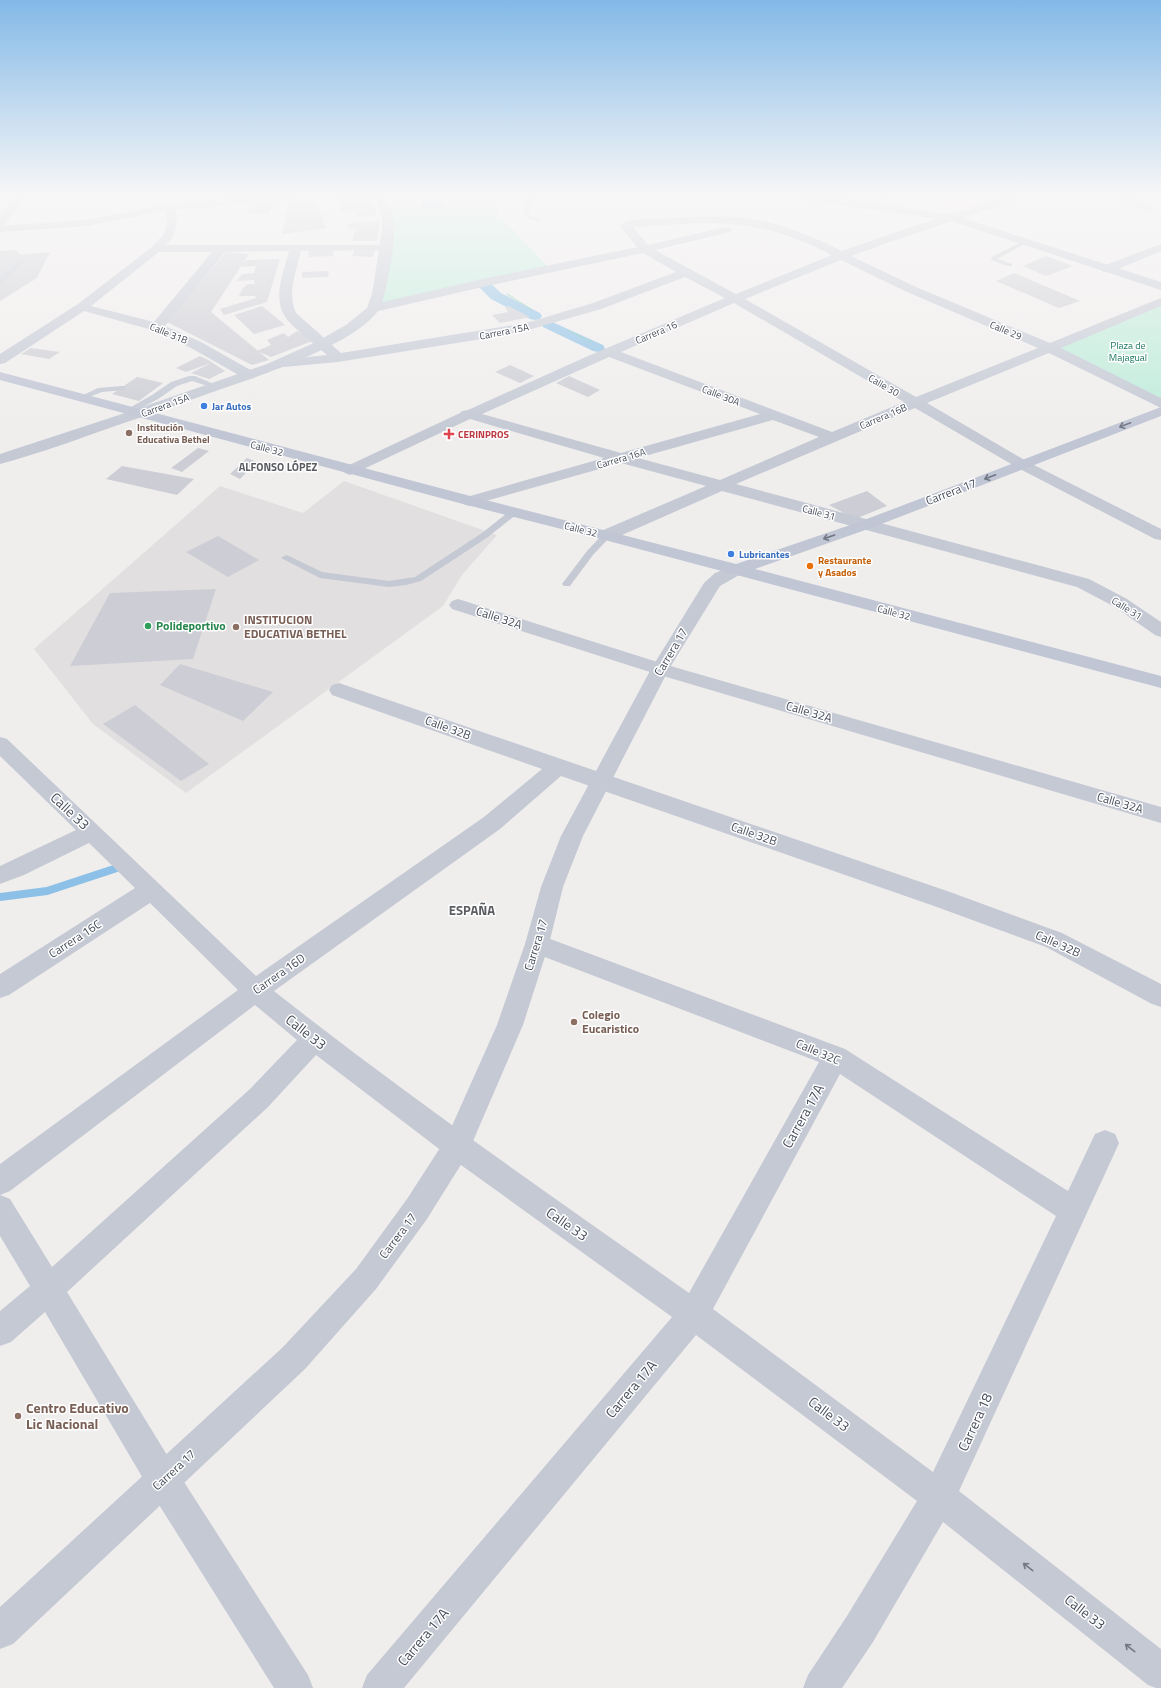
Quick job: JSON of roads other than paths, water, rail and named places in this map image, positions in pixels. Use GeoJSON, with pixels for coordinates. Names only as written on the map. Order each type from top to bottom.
{"type":"FeatureCollection","features":[{"type":"Feature","properties":{"kind":"main road","name":"Calle 32"},"geometry":{"type":"LineString","coordinates":[[0,376],[133,413],[469,501],[607,535],[1161,682]]}},
{"type":"Feature","properties":{"kind":"main road","name":"Carrera 17"},"geometry":{"type":"LineString","coordinates":[[735,570],[865,525],[1161,411]]}},
{"type":"Feature","properties":{"kind":"street"},"geometry":{"type":"LineString","coordinates":[[0,360],[82,307],[122,276]]}},
{"type":"Feature","properties":{"kind":"street"},"geometry":{"type":"LineString","coordinates":[[157,327],[199,276]]}},
{"type":"Feature","properties":{"kind":"street"},"geometry":{"type":"LineString","coordinates":[[290,276],[285,296],[286,307],[290,315],[338,358]]}},
{"type":"Feature","properties":{"kind":"street"},"geometry":{"type":"LineString","coordinates":[[380,276],[374,308],[517,276]]}},
{"type":"Feature","properties":{"kind":"street","name":"Carrera 15A"},"geometry":{"type":"LineString","coordinates":[[284,363],[338,358],[472,337],[528,326],[597,306],[679,276]]}},
{"type":"Feature","properties":{"kind":"street","name":"Calle 30"},"geometry":{"type":"LineString","coordinates":[[691,276],[736,299],[1023,465],[1157,530]]}},
{"type":"Feature","properties":{"kind":"street","name":"Carrera 16"},"geometry":{"type":"LineString","coordinates":[[350,470],[468,414],[609,352],[792,276]]}},
{"type":"Feature","properties":{"kind":"street","name":"Calle 29"},"geometry":{"type":"LineString","coordinates":[[882,276],[910,290],[1050,348],[1161,404]]}},
{"type":"Feature","properties":{"kind":"street"},"geometry":{"type":"LineString","coordinates":[[1129,276],[1161,286]]}},
{"type":"Feature","properties":{"kind":"street","name":"Carrera 16B"},"geometry":{"type":"LineString","coordinates":[[607,535],[723,486],[832,437],[1161,302]]}},
{"type":"Feature","properties":{"kind":"street","name":"Calle 31B"},"geometry":{"type":"LineString","coordinates":[[82,307],[157,327],[196,344],[249,375]]}},
{"type":"Feature","properties":{"kind":"street","name":"Carrera 15A"},"geometry":{"type":"LineString","coordinates":[[0,459],[133,413],[157,398],[217,387],[284,363],[323,344],[362,319],[374,308]]}},
{"type":"Feature","properties":{"kind":"street","name":"Calle 30A"},"geometry":{"type":"LineString","coordinates":[[609,352],[832,437]]}},
{"type":"Feature","properties":{"kind":"street","name":"Calle 31"},"geometry":{"type":"LineString","coordinates":[[468,414],[620,458],[865,525],[1043,571],[1083,584],[1121,603],[1161,631]]}},
{"type":"Feature","properties":{"kind":"street","name":"Carrera 16A"},"geometry":{"type":"LineString","coordinates":[[469,501],[774,415]]}},
{"type":"Feature","properties":{"kind":"street","name":"Carrera 17"},"geometry":{"type":"LineString","coordinates":[[0,1631],[294,1358],[366,1279],[417,1209],[457,1146],[510,1025],[537,944],[552,887],[572,836],[660,669],[713,583],[735,570]]}},
{"type":"Feature","properties":{"kind":"street","name":"Calle 32A"},"geometry":{"type":"LineString","coordinates":[[458,605],[660,669],[1161,815]]}},
{"type":"Feature","properties":{"kind":"street","name":"Calle 32B"},"geometry":{"type":"LineString","coordinates":[[339,690],[942,899],[1054,940],[1161,996]]}},
{"type":"Feature","properties":{"kind":"street","name":"Calle 33"},"geometry":{"type":"LineString","coordinates":[[0,744],[255,991],[315,1039],[457,1146],[694,1314],[939,1497],[1161,1672]]}},
{"type":"Feature","properties":{"kind":"street","name":"Carrera 16D"},"geometry":{"type":"LineString","coordinates":[[0,1181],[255,991],[492,823],[558,767]]}},
{"type":"Feature","properties":{"kind":"street"},"geometry":{"type":"LineString","coordinates":[[0,875],[16,869],[92,832]]}},
{"type":"Feature","properties":{"kind":"street","name":"Carrera 16C"},"geometry":{"type":"LineString","coordinates":[[0,987],[150,890]]}},
{"type":"Feature","properties":{"kind":"street","name":"Calle 32C"},"geometry":{"type":"LineString","coordinates":[[537,944],[836,1058],[1074,1211]]}},
{"type":"Feature","properties":{"kind":"street"},"geometry":{"type":"LineString","coordinates":[[0,1331],[49,1290],[259,1098],[315,1039]]}},
{"type":"Feature","properties":{"kind":"street","name":"Carrera 17A"},"geometry":{"type":"LineString","coordinates":[[380,1688],[694,1314],[836,1058]]}},
{"type":"Feature","properties":{"kind":"street","name":"Carrera 18"},"geometry":{"type":"LineString","coordinates":[[821,1688],[860,1628],[939,1497],[1105,1143]]}},
{"type":"Feature","properties":{"kind":"street"},"geometry":{"type":"LineString","coordinates":[[0,1209],[163,1480],[295,1688]]}},
{"type":"Feature","properties":{"kind":"lane"},"geometry":{"type":"LineString","coordinates":[[81,398],[101,390],[122,388]]}},
{"type":"Feature","properties":{"kind":"lane"},"geometry":{"type":"LineString","coordinates":[[286,558],[320,575],[389,584],[406,582],[418,579],[485,535],[514,512]]}},
{"type":"Feature","properties":{"kind":"lane"},"geometry":{"type":"LineString","coordinates":[[566,584],[590,553],[607,535]]}},
{"type":"Feature","properties":{"kind":"waterway"},"geometry":{"type":"LineString","coordinates":[[485,286],[496,296],[535,316]]}},
{"type":"Feature","properties":{"kind":"waterway"},"geometry":{"type":"LineString","coordinates":[[548,324],[598,348]]}},
{"type":"Feature","properties":{"kind":"waterway"},"geometry":{"type":"LineString","coordinates":[[0,897],[47,891],[120,867],[117,868]]}},
{"type":"Feature","properties":{"kind":"place","name":"Jar Autos"},"geometry":{"type":"Point","coordinates":[204,406]}},
{"type":"Feature","properties":{"kind":"place","name":"Institución Educativa Bethel"},"geometry":{"type":"Point","coordinates":[129,433]}},
{"type":"Feature","properties":{"kind":"place","name":"CERINPROS"},"geometry":{"type":"Point","coordinates":[449,434]}},
{"type":"Feature","properties":{"kind":"place","name":"Lubricantes"},"geometry":{"type":"Point","coordinates":[731,554]}},
{"type":"Feature","properties":{"kind":"place","name":"Restaurante y Asados"},"geometry":{"type":"Point","coordinates":[810,566]}},
{"type":"Feature","properties":{"kind":"place","name":"Polideportivo"},"geometry":{"type":"Point","coordinates":[148,626]}},
{"type":"Feature","properties":{"kind":"place","name":"INSTITUCION EDUCATIVA BETHEL"},"geometry":{"type":"Point","coordinates":[236,627]}},
{"type":"Feature","properties":{"kind":"place","name":"Colegio Eucaristico"},"geometry":{"type":"Point","coordinates":[574,1022]}},
{"type":"Feature","properties":{"kind":"place","name":"Centro Educativo Lic Nacional"},"geometry":{"type":"Point","coordinates":[18,1416]}},
{"type":"Feature","properties":{"kind":"district","name":"ALFONSO LÓPEZ"},"geometry":{"type":"Point","coordinates":[278,467]}},
{"type":"Feature","properties":{"kind":"district","name":"ESPAÑA"},"geometry":{"type":"Point","coordinates":[472,910]}},
{"type":"Feature","properties":{"kind":"park label","name":"Plaza de Majagual"},"geometry":{"type":"Point","coordinates":[1128,350]}}]}
